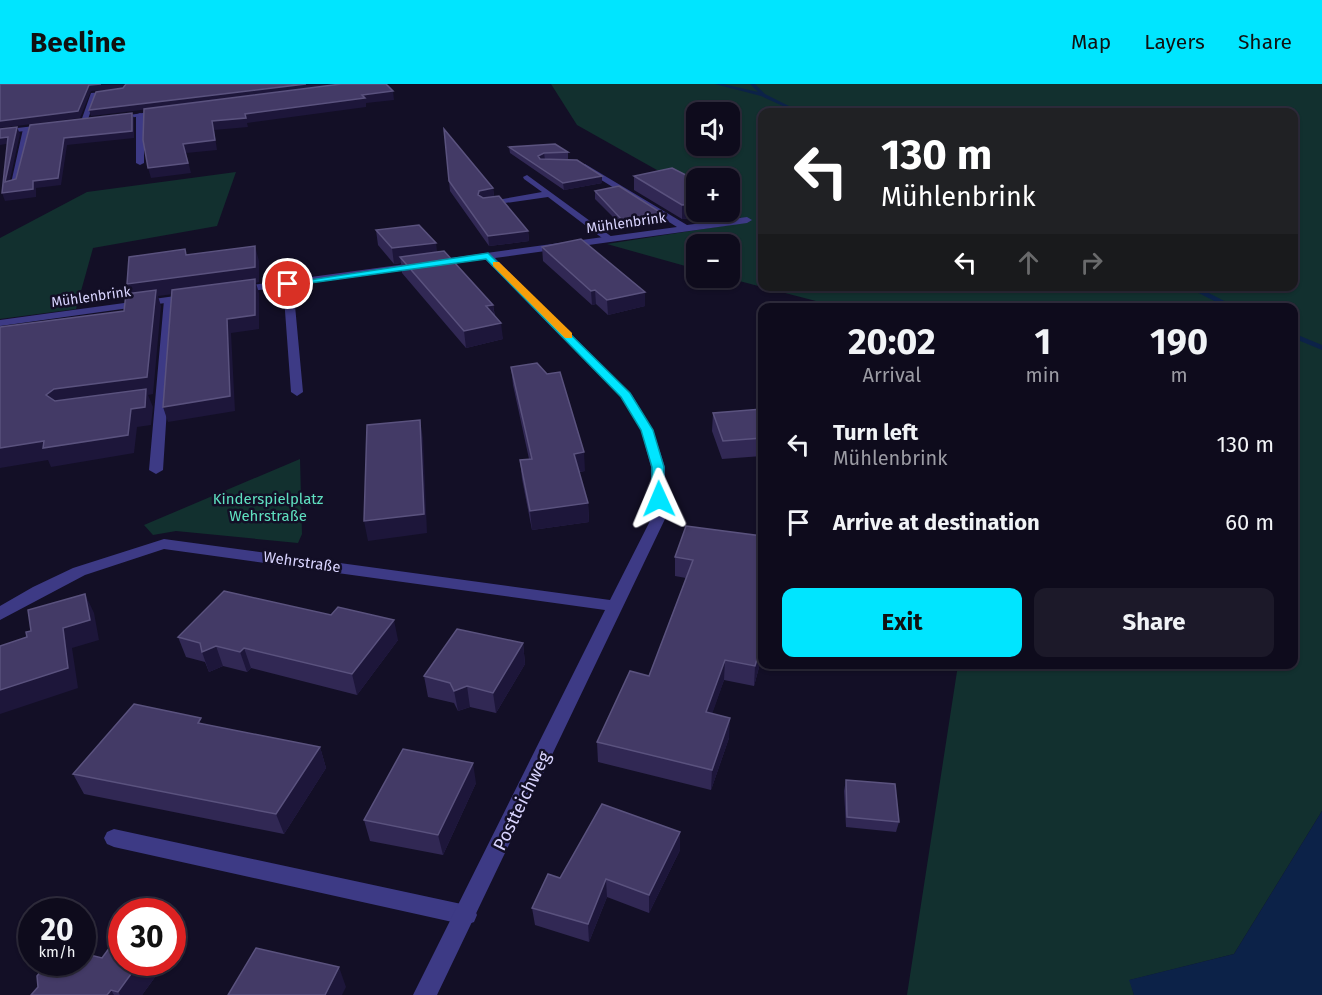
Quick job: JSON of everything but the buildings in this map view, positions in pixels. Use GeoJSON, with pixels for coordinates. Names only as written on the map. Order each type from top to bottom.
{"type":"FeatureCollection","features":[{"type":"Feature","properties":{"kind":"street"},"geometry":{"type":"LineString","coordinates":[[83,122],[93,94],[125,90]]}},
{"type":"Feature","properties":{"kind":"street"},"geometry":{"type":"LineString","coordinates":[[106,119],[175,111]]}},
{"type":"Feature","properties":{"kind":"street"},"geometry":{"type":"LineString","coordinates":[[140,115],[140,163]]}},
{"type":"Feature","properties":{"kind":"street"},"geometry":{"type":"LineString","coordinates":[[72,123],[94,120]]}},
{"type":"Feature","properties":{"kind":"street"},"geometry":{"type":"LineString","coordinates":[[0,132],[61,125]]}},
{"type":"Feature","properties":{"kind":"street"},"geometry":{"type":"LineString","coordinates":[[13,186],[27,129]]}},
{"type":"Feature","properties":{"kind":"street","name":"Mühlenbrink"},"geometry":{"type":"LineString","coordinates":[[580,163],[685,228]]}},
{"type":"Feature","properties":{"kind":"street"},"geometry":{"type":"LineString","coordinates":[[527,177],[609,239]]}},
{"type":"Feature","properties":{"kind":"street"},"geometry":{"type":"LineString","coordinates":[[484,203],[549,194]]}},
{"type":"Feature","properties":{"kind":"street","name":"Mühlenbrink"},"geometry":{"type":"LineString","coordinates":[[223,292],[747,220]]}},
{"type":"Feature","properties":{"kind":"street","name":"Postteichweg"},"geometry":{"type":"LineString","coordinates":[[425,995],[658,519],[660,479],[647,430],[626,395],[488,256]]}},
{"type":"Feature","properties":{"kind":"street"},"geometry":{"type":"LineString","coordinates":[[288,284],[297,392]]}},
{"type":"Feature","properties":{"kind":"street","name":"Mühlenbrink"},"geometry":{"type":"LineString","coordinates":[[0,323],[201,296]]}},
{"type":"Feature","properties":{"kind":"street"},"geometry":{"type":"LineString","coordinates":[[156,470],[155,400],[169,300]]}},
{"type":"Feature","properties":{"kind":"street","name":"Wehrstraße"},"geometry":{"type":"LineString","coordinates":[[0,614],[54,581],[112,558],[164,544],[617,606]]}},
{"type":"Feature","properties":{"kind":"street"},"geometry":{"type":"LineString","coordinates":[[114,838],[466,915]]}},
{"type":"Feature","properties":{"kind":"green space"},"geometry":{"type":"Polygon","coordinates":[[[551,84],[1322,84],[1322,811],[1234,954],[1130,980],[1134,995],[907,995],[957,669],[1298,669],[1298,303],[824,303],[778,291],[1298,291],[1298,108],[758,108],[758,286],[740,281],[740,234],[686,234],[686,266],[607,244],[748,222],[740,217],[740,168],[686,168],[686,186],[577,125],[551,84]]]}},
{"type":"Feature","properties":{"kind":"green space"},"geometry":{"type":"Polygon","coordinates":[[[236,172],[217,226],[93,248],[76,309],[0,319],[0,238],[87,192],[236,172]]]}},
{"type":"Feature","properties":{"kind":"green space","name":"Kinderspielplatz Wehrstraße"},"geometry":{"type":"Polygon","coordinates":[[[300,459],[302,534],[298,543],[176,531],[153,535],[144,525],[300,459]]]}},
{"type":"Feature","properties":{"kind":"water"},"geometry":{"type":"Polygon","coordinates":[[[1322,811],[1322,995],[1134,995],[1129,980],[1234,954],[1322,811]]]}},
{"type":"Feature","properties":{"kind":"waterway"},"geometry":{"type":"LineString","coordinates":[[717,84],[763,95]]}},
{"type":"Feature","properties":{"kind":"waterway"},"geometry":{"type":"LineString","coordinates":[[752,84],[763,95]]}},
{"type":"Feature","properties":{"kind":"waterway"},"geometry":{"type":"LineString","coordinates":[[763,95],[791,108]]}},
{"type":"Feature","properties":{"kind":"waterway"},"geometry":{"type":"LineString","coordinates":[[1199,291],[1224,303]]}},
{"type":"Feature","properties":{"kind":"waterway"},"geometry":{"type":"LineString","coordinates":[[1298,337],[1322,348]]}},
{"type":"Feature","properties":{"kind":"slow traffic"},"geometry":{"type":"LineString","coordinates":[[496,264],[569,335]]}},
{"type":"Feature","properties":{"kind":"route"},"geometry":{"type":"LineString","coordinates":[[288,284],[488,256],[626,395],[647,430],[658,467],[659,499]]}}]}
